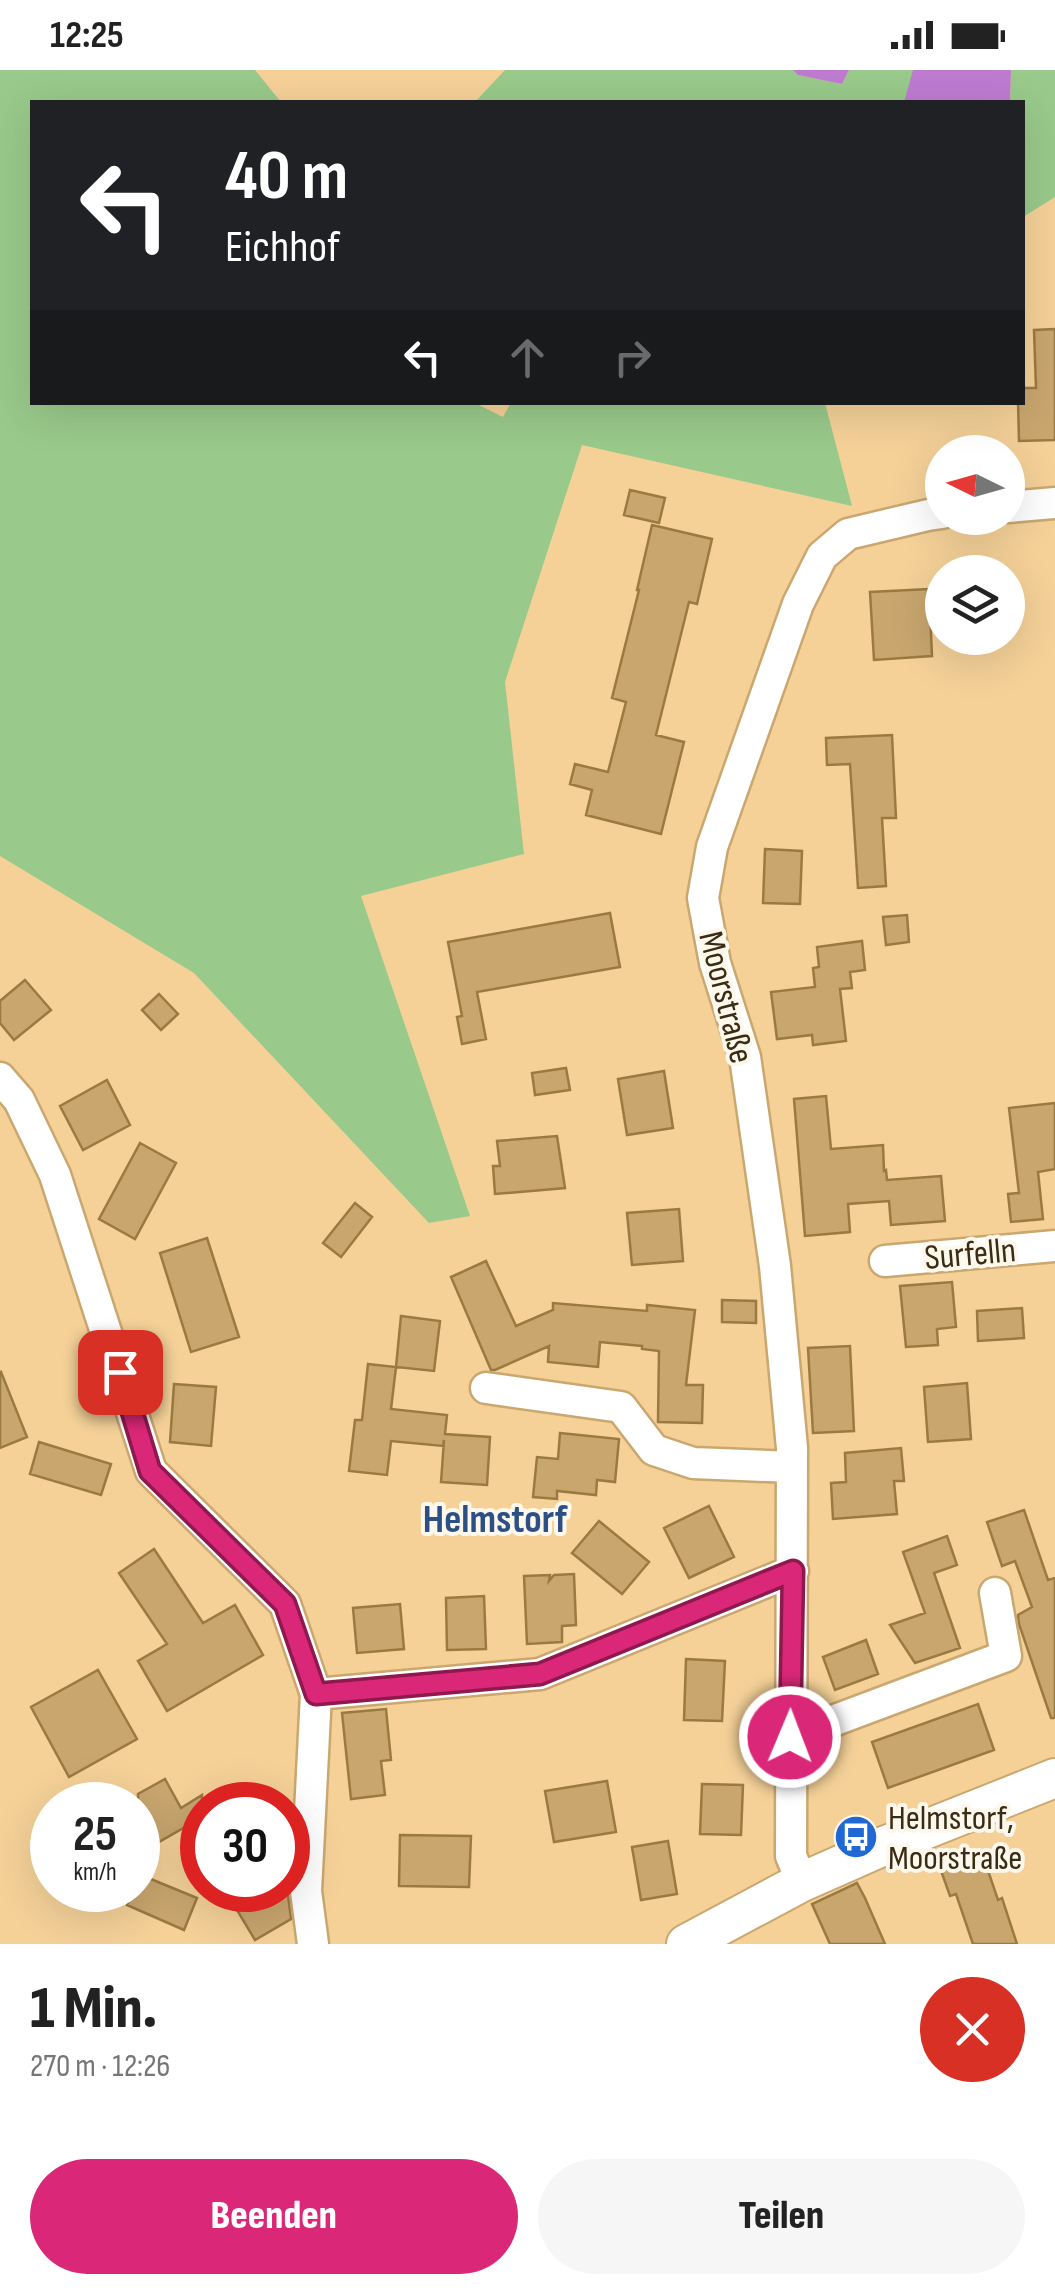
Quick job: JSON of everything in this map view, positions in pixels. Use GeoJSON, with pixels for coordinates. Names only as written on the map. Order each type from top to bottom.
{"type":"FeatureCollection","features":[{"type":"Feature","properties":{"kind":"main road"},"geometry":{"type":"LineString","coordinates":[[686,1944],[802,1882],[1055,1778]]}},
{"type":"Feature","properties":{"kind":"street"},"geometry":{"type":"LineString","coordinates":[[1025,506],[1055,503]]}},
{"type":"Feature","properties":{"kind":"street","name":"Moorstraße"},"geometry":{"type":"LineString","coordinates":[[802,1882],[791,1856],[792,1467],[776,1266],[745,1057],[715,963],[703,898],[712,847],[798,604],[822,556],[848,534],[925,515]]}},
{"type":"Feature","properties":{"kind":"street"},"geometry":{"type":"LineString","coordinates":[[0,1078],[19,1100],[55,1176],[150,1471],[285,1604],[316,1694],[306,1891],[313,1944]]}},
{"type":"Feature","properties":{"kind":"street","name":"Surfelln"},"geometry":{"type":"LineString","coordinates":[[885,1260],[1055,1246]]}},
{"type":"Feature","properties":{"kind":"street"},"geometry":{"type":"LineString","coordinates":[[486,1388],[621,1407],[654,1450],[693,1463],[792,1467]]}},
{"type":"Feature","properties":{"kind":"street"},"geometry":{"type":"LineString","coordinates":[[316,1694],[540,1674],[793,1571]]}},
{"type":"Feature","properties":{"kind":"street"},"geometry":{"type":"LineString","coordinates":[[790,1737],[1006,1656],[995,1593]]}},
{"type":"Feature","properties":{"kind":"green space"},"geometry":{"type":"Polygon","coordinates":[[[0,70],[255,70],[279,100],[30,100],[30,405],[479,405],[503,417],[509,405],[826,405],[852,506],[582,445],[505,682],[524,854],[361,896],[470,1216],[429,1223],[194,973],[0,856],[0,70]]]}},
{"type":"Feature","properties":{"kind":"green space"},"geometry":{"type":"Polygon","coordinates":[[[505,70],[793,70],[799,75],[842,84],[849,70],[915,70],[905,100],[477,100],[505,70]]]}},
{"type":"Feature","properties":{"kind":"green space"},"geometry":{"type":"Polygon","coordinates":[[[1011,70],[1055,70],[1055,197],[1025,216],[1025,100],[1010,100],[1011,70]]]}},
{"type":"Feature","properties":{"kind":"shaded area"},"geometry":{"type":"Polygon","coordinates":[[[793,70],[849,70],[842,84],[798,75],[793,70]]]}},
{"type":"Feature","properties":{"kind":"shaded area"},"geometry":{"type":"Polygon","coordinates":[[[913,70],[1011,70],[1010,100],[905,100],[913,70]]]}},
{"type":"Feature","properties":{"kind":"building"},"geometry":{"type":"Polygon","coordinates":[[[1055,329],[1055,440],[1025,441],[1025,435],[1019,435],[1018,405],[1025,405],[1025,388],[1036,388],[1034,330],[1055,329]]]}},
{"type":"Feature","properties":{"kind":"building"},"geometry":{"type":"Polygon","coordinates":[[[630,490],[665,498],[659,523],[624,515],[630,490]]]}},
{"type":"Feature","properties":{"kind":"building"},"geometry":{"type":"Polygon","coordinates":[[[652,525],[712,539],[697,604],[689,602],[656,735],[684,742],[661,834],[586,815],[592,790],[570,784],[575,764],[608,772],[626,702],[612,698],[652,525]]]}},
{"type":"Feature","properties":{"kind":"building"},"geometry":{"type":"Polygon","coordinates":[[[925,589],[925,655],[932,656],[874,660],[870,592],[925,589]]]}},
{"type":"Feature","properties":{"kind":"building"},"geometry":{"type":"Polygon","coordinates":[[[892,735],[896,818],[882,818],[886,886],[858,888],[850,764],[827,765],[826,738],[892,735]]]}},
{"type":"Feature","properties":{"kind":"building"},"geometry":{"type":"Polygon","coordinates":[[[765,849],[802,851],[800,904],[763,903],[765,849]]]}},
{"type":"Feature","properties":{"kind":"building"},"geometry":{"type":"Polygon","coordinates":[[[610,913],[620,967],[477,992],[486,1039],[462,1044],[457,1017],[462,1016],[448,942],[610,913]]]}},
{"type":"Feature","properties":{"kind":"building"},"geometry":{"type":"Polygon","coordinates":[[[907,915],[909,942],[886,945],[883,917],[907,915]]]}},
{"type":"Feature","properties":{"kind":"building"},"geometry":{"type":"Polygon","coordinates":[[[862,941],[865,970],[850,972],[852,988],[840,989],[846,1041],[813,1045],[812,1035],[777,1039],[771,992],[815,987],[817,947],[862,941]]]}},
{"type":"Feature","properties":{"kind":"building"},"geometry":{"type":"Polygon","coordinates":[[[25,980],[51,1010],[14,1040],[0,1023],[0,1001],[25,980]]]}},
{"type":"Feature","properties":{"kind":"building"},"geometry":{"type":"Polygon","coordinates":[[[159,994],[178,1014],[161,1030],[142,1010],[159,994]]]}},
{"type":"Feature","properties":{"kind":"building"},"geometry":{"type":"Polygon","coordinates":[[[566,1068],[570,1090],[535,1095],[532,1073],[566,1068]]]}},
{"type":"Feature","properties":{"kind":"building"},"geometry":{"type":"Polygon","coordinates":[[[664,1071],[673,1128],[627,1135],[618,1079],[664,1071]]]}},
{"type":"Feature","properties":{"kind":"building"},"geometry":{"type":"Polygon","coordinates":[[[107,1080],[130,1125],[83,1150],[60,1106],[107,1080]]]}},
{"type":"Feature","properties":{"kind":"building"},"geometry":{"type":"Polygon","coordinates":[[[826,1096],[831,1149],[883,1145],[887,1180],[941,1176],[945,1221],[891,1225],[889,1201],[848,1204],[850,1232],[805,1236],[794,1099],[826,1096]]]}},
{"type":"Feature","properties":{"kind":"building"},"geometry":{"type":"Polygon","coordinates":[[[1055,1103],[1055,1169],[1038,1172],[1043,1219],[1011,1222],[1008,1194],[1019,1193],[1009,1108],[1055,1103]]]}},
{"type":"Feature","properties":{"kind":"building"},"geometry":{"type":"Polygon","coordinates":[[[557,1136],[565,1188],[495,1194],[493,1166],[500,1166],[497,1141],[557,1136]]]}},
{"type":"Feature","properties":{"kind":"building"},"geometry":{"type":"Polygon","coordinates":[[[140,1143],[176,1163],[135,1239],[99,1219],[140,1143]]]}},
{"type":"Feature","properties":{"kind":"building"},"geometry":{"type":"Polygon","coordinates":[[[355,1203],[372,1217],[341,1257],[323,1243],[355,1203]]]}},
{"type":"Feature","properties":{"kind":"building"},"geometry":{"type":"Polygon","coordinates":[[[679,1209],[683,1261],[632,1265],[627,1213],[679,1209]]]}},
{"type":"Feature","properties":{"kind":"building"},"geometry":{"type":"Polygon","coordinates":[[[207,1238],[239,1337],[191,1352],[160,1253],[207,1238]]]}},
{"type":"Feature","properties":{"kind":"building"},"geometry":{"type":"Polygon","coordinates":[[[486,1261],[516,1326],[553,1310],[553,1303],[647,1311],[647,1305],[695,1310],[686,1385],[703,1385],[702,1423],[658,1422],[659,1351],[642,1346],[600,1342],[598,1367],[548,1362],[549,1346],[491,1370],[451,1277],[486,1261]]]}},
{"type":"Feature","properties":{"kind":"building"},"geometry":{"type":"Polygon","coordinates":[[[952,1282],[956,1327],[937,1329],[938,1345],[906,1347],[900,1286],[952,1282]]]}},
{"type":"Feature","properties":{"kind":"building"},"geometry":{"type":"Polygon","coordinates":[[[722,1300],[756,1301],[756,1323],[722,1322],[722,1300]]]}},
{"type":"Feature","properties":{"kind":"building"},"geometry":{"type":"Polygon","coordinates":[[[1022,1308],[1024,1338],[978,1341],[977,1311],[1022,1308]]]}},
{"type":"Feature","properties":{"kind":"building"},"geometry":{"type":"Polygon","coordinates":[[[401,1316],[440,1321],[434,1371],[396,1367],[401,1316]]]}},
{"type":"Feature","properties":{"kind":"building"},"geometry":{"type":"Polygon","coordinates":[[[850,1346],[854,1431],[813,1433],[808,1348],[850,1346]]]}},
{"type":"Feature","properties":{"kind":"building"},"geometry":{"type":"Polygon","coordinates":[[[368,1364],[396,1367],[391,1409],[447,1415],[445,1434],[490,1437],[487,1485],[441,1482],[444,1440],[443,1446],[391,1441],[387,1475],[349,1471],[355,1420],[362,1420],[368,1364]]]}},
{"type":"Feature","properties":{"kind":"building"},"geometry":{"type":"Polygon","coordinates":[[[0,1373],[27,1437],[0,1448],[0,1373]]]}},
{"type":"Feature","properties":{"kind":"building"},"geometry":{"type":"Polygon","coordinates":[[[967,1383],[971,1439],[928,1442],[924,1387],[967,1383]]]}},
{"type":"Feature","properties":{"kind":"building"},"geometry":{"type":"Polygon","coordinates":[[[174,1384],[216,1387],[211,1446],[170,1442],[174,1384]]]}},
{"type":"Feature","properties":{"kind":"building"},"geometry":{"type":"Polygon","coordinates":[[[560,1433],[619,1439],[615,1482],[597,1480],[596,1495],[557,1491],[557,1499],[533,1497],[537,1457],[558,1459],[560,1433]]]}},
{"type":"Feature","properties":{"kind":"building"},"geometry":{"type":"Polygon","coordinates":[[[39,1442],[111,1464],[101,1495],[30,1474],[39,1442]]]}},
{"type":"Feature","properties":{"kind":"building"},"geometry":{"type":"Polygon","coordinates":[[[901,1448],[904,1481],[894,1481],[897,1514],[833,1519],[831,1483],[846,1482],[845,1453],[901,1448]]]}},
{"type":"Feature","properties":{"kind":"building"},"geometry":{"type":"Polygon","coordinates":[[[709,1506],[734,1557],[689,1578],[664,1528],[709,1506]]]}},
{"type":"Feature","properties":{"kind":"building"},"geometry":{"type":"Polygon","coordinates":[[[1024,1510],[1048,1580],[1055,1578],[1055,1718],[1051,1718],[1019,1624],[1018,1615],[1032,1607],[1015,1561],[1002,1566],[987,1522],[1024,1510]]]}},
{"type":"Feature","properties":{"kind":"building"},"geometry":{"type":"Polygon","coordinates":[[[599,1521],[649,1562],[622,1594],[572,1553],[599,1521]]]}},
{"type":"Feature","properties":{"kind":"building"},"geometry":{"type":"Polygon","coordinates":[[[947,1536],[957,1565],[934,1573],[960,1648],[915,1663],[890,1625],[925,1613],[903,1552],[947,1536]]]}},
{"type":"Feature","properties":{"kind":"building"},"geometry":{"type":"Polygon","coordinates":[[[154,1549],[203,1623],[235,1605],[263,1655],[167,1711],[138,1661],[167,1644],[119,1573],[154,1549]]]}},
{"type":"Feature","properties":{"kind":"building"},"geometry":{"type":"Polygon","coordinates":[[[574,1574],[576,1625],[562,1626],[562,1642],[527,1644],[524,1576],[550,1575],[549,1581],[554,1575],[574,1574]]]}},
{"type":"Feature","properties":{"kind":"building"},"geometry":{"type":"Polygon","coordinates":[[[484,1596],[486,1649],[447,1650],[446,1598],[484,1596]]]}},
{"type":"Feature","properties":{"kind":"building"},"geometry":{"type":"Polygon","coordinates":[[[400,1604],[404,1649],[357,1653],[353,1608],[400,1604]]]}},
{"type":"Feature","properties":{"kind":"building"},"geometry":{"type":"Polygon","coordinates":[[[866,1640],[878,1674],[835,1690],[823,1657],[866,1640]]]}},
{"type":"Feature","properties":{"kind":"building"},"geometry":{"type":"Polygon","coordinates":[[[686,1659],[725,1661],[722,1721],[684,1720],[686,1659]]]}},
{"type":"Feature","properties":{"kind":"building"},"geometry":{"type":"Polygon","coordinates":[[[98,1670],[137,1739],[69,1777],[31,1707],[98,1670]]]}},
{"type":"Feature","properties":{"kind":"building"},"geometry":{"type":"Polygon","coordinates":[[[978,1704],[994,1750],[888,1788],[872,1742],[978,1704]]]}},
{"type":"Feature","properties":{"kind":"building"},"geometry":{"type":"Polygon","coordinates":[[[386,1709],[391,1760],[381,1761],[385,1795],[351,1799],[342,1713],[386,1709]]]}},
{"type":"Feature","properties":{"kind":"building"},"geometry":{"type":"Polygon","coordinates":[[[165,1779],[180,1806],[180,1830],[160,1841],[160,1782],[165,1779]]]}},
{"type":"Feature","properties":{"kind":"building"},"geometry":{"type":"Polygon","coordinates":[[[607,1781],[616,1832],[554,1842],[545,1791],[607,1781]]]}},
{"type":"Feature","properties":{"kind":"building"},"geometry":{"type":"Polygon","coordinates":[[[702,1784],[743,1785],[741,1835],[700,1834],[702,1784]]]}},
{"type":"Feature","properties":{"kind":"building"},"geometry":{"type":"Polygon","coordinates":[[[400,1835],[471,1836],[469,1887],[399,1886],[400,1835]]]}},
{"type":"Feature","properties":{"kind":"building"},"geometry":{"type":"Polygon","coordinates":[[[668,1841],[677,1894],[641,1900],[632,1847],[668,1841]]]}},
{"type":"Feature","properties":{"kind":"building"},"geometry":{"type":"Polygon","coordinates":[[[981,1850],[1017,1944],[973,1944],[956,1894],[950,1896],[939,1865],[981,1850]]]}},
{"type":"Feature","properties":{"kind":"building"},"geometry":{"type":"Polygon","coordinates":[[[160,1883],[180,1891],[180,1912],[191,1912],[184,1930],[143,1912],[160,1912],[160,1883]]]}},
{"type":"Feature","properties":{"kind":"building"},"geometry":{"type":"Polygon","coordinates":[[[857,1883],[885,1944],[830,1944],[812,1904],[857,1883]]]}},
{"type":"Feature","properties":{"kind":"building"},"geometry":{"type":"Polygon","coordinates":[[[238,1912],[290,1912],[291,1919],[255,1940],[238,1912]]]}},
{"type":"Feature","properties":{"kind":"place","name":"Helmstorf, Moorstraße"},"geometry":{"type":"Point","coordinates":[856,1837]}},
{"type":"Feature","properties":{"kind":"district","name":"Helmstorf"},"geometry":{"type":"Point","coordinates":[495,1518]}},
{"type":"Feature","properties":{"kind":"route"},"geometry":{"type":"LineString","coordinates":[[120,1372],[150,1471],[285,1604],[316,1694],[540,1674],[793,1571],[790,1737]]}}]}
